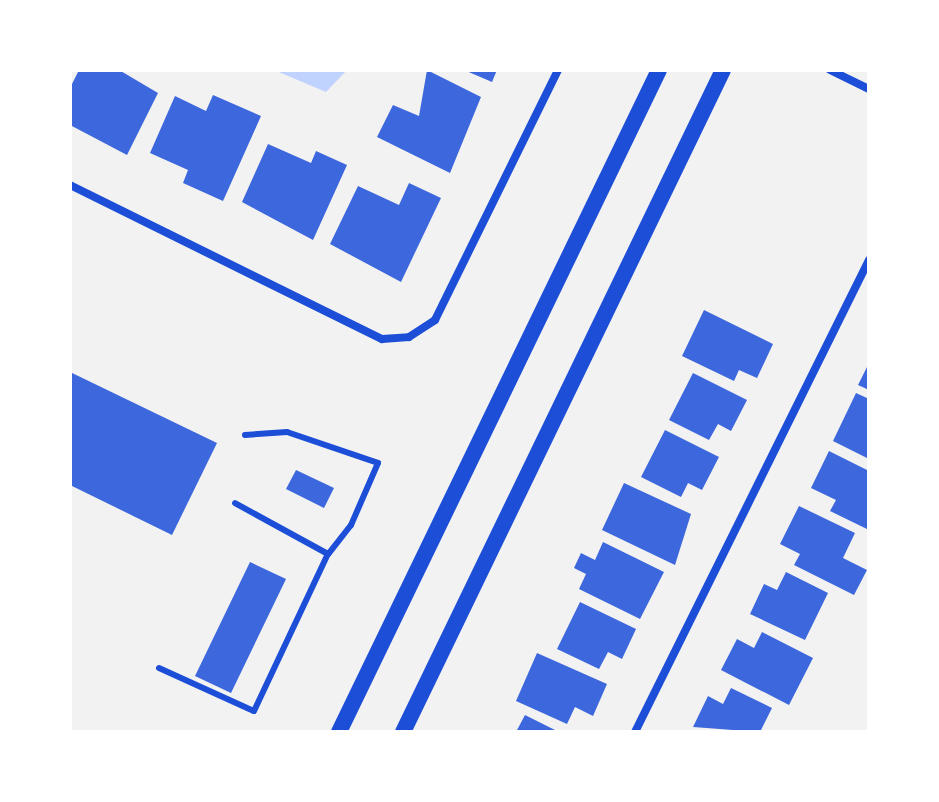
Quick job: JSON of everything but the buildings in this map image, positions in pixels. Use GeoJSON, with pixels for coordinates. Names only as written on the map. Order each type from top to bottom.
{"type":"FeatureCollection","features":[{"type":"Feature","properties":{"kind":"main road"},"geometry":{"type":"LineString","coordinates":[[339,732],[659,70]]}},
{"type":"Feature","properties":{"kind":"main road"},"geometry":{"type":"LineString","coordinates":[[403,732],[723,70]]}},
{"type":"Feature","properties":{"kind":"street"},"geometry":{"type":"LineString","coordinates":[[70,185],[382,339],[409,337],[435,320],[558,70]]}},
{"type":"Feature","properties":{"kind":"street"},"geometry":{"type":"LineString","coordinates":[[830,70],[869,89]]}},
{"type":"Feature","properties":{"kind":"street"},"geometry":{"type":"LineString","coordinates":[[635,732],[869,260]]}},
{"type":"Feature","properties":{"kind":"lane"},"geometry":{"type":"LineString","coordinates":[[159,668],[254,711],[328,554],[351,525],[378,463],[287,432],[245,435]]}},
{"type":"Feature","properties":{"kind":"lane"},"geometry":{"type":"LineString","coordinates":[[235,503],[328,554]]}},
{"type":"Feature","properties":{"kind":"water"},"geometry":{"type":"Polygon","coordinates":[[[274,70],[347,70],[326,92],[274,70]]]}}]}
